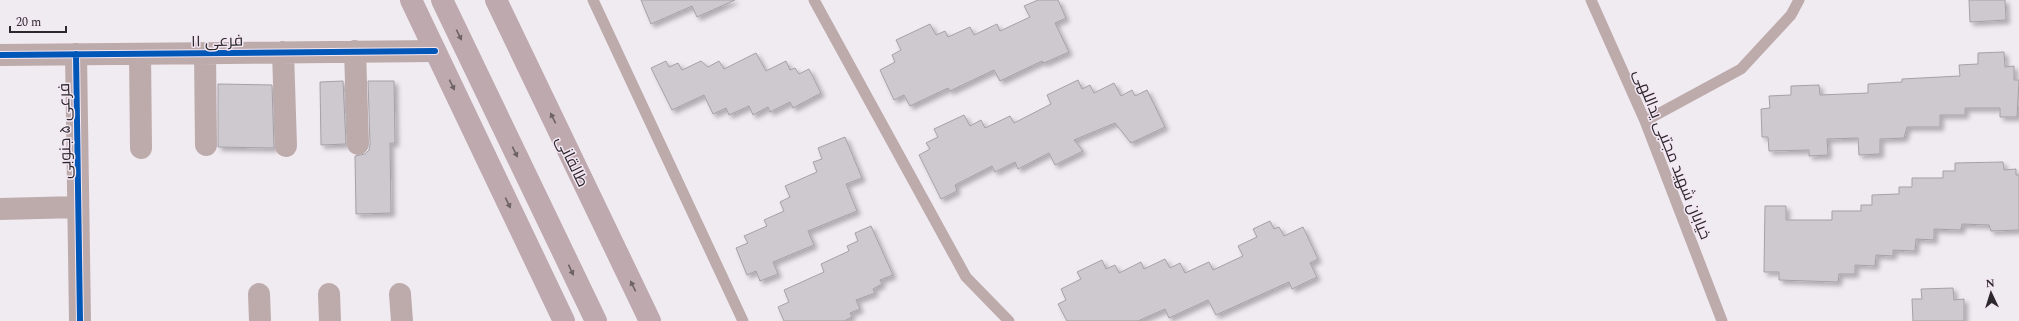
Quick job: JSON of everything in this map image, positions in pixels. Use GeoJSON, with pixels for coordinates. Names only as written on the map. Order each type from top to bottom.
{"type":"FeatureCollection","features":[{"type":"Feature","properties":{"kind":"main road"},"geometry":{"type":"LineString","coordinates":[[410,0],[564,321]]}},
{"type":"Feature","properties":{"kind":"main road"},"geometry":{"type":"LineString","coordinates":[[442,0],[596,321]]}},
{"type":"Feature","properties":{"kind":"main road","name":"طالقانی"},"geometry":{"type":"LineString","coordinates":[[496,0],[650,321]]}},
{"type":"Feature","properties":{"kind":"street"},"geometry":{"type":"LineString","coordinates":[[355,51],[358,144]]}},
{"type":"Feature","properties":{"kind":"street","name":"فرعی ۱۱"},"geometry":{"type":"LineString","coordinates":[[0,55],[435,51]]}},
{"type":"Feature","properties":{"kind":"street"},"geometry":{"type":"LineString","coordinates":[[283,52],[286,146]]}},
{"type":"Feature","properties":{"kind":"street"},"geometry":{"type":"LineString","coordinates":[[204,53],[206,145]]}},
{"type":"Feature","properties":{"kind":"street","name":"فرعی ۵ جنوبی"},"geometry":{"type":"LineString","coordinates":[[76,54],[80,321]]}},
{"type":"Feature","properties":{"kind":"street"},"geometry":{"type":"LineString","coordinates":[[140,54],[141,148]]}},
{"type":"Feature","properties":{"kind":"street"},"geometry":{"type":"LineString","coordinates":[[0,209],[78,207]]}},
{"type":"Feature","properties":{"kind":"street"},"geometry":{"type":"LineString","coordinates":[[259,294],[260,321]]}},
{"type":"Feature","properties":{"kind":"street"},"geometry":{"type":"LineString","coordinates":[[329,294],[330,321]]}},
{"type":"Feature","properties":{"kind":"street"},"geometry":{"type":"LineString","coordinates":[[400,294],[402,321]]}},
{"type":"Feature","properties":{"kind":"lane"},"geometry":{"type":"LineString","coordinates":[[593,0],[743,321]]}},
{"type":"Feature","properties":{"kind":"lane"},"geometry":{"type":"LineString","coordinates":[[814,0],[966,277],[1009,321]]}},
{"type":"Feature","properties":{"kind":"lane","name":"خیابان شهید مجتبی یداللهی"},"geometry":{"type":"LineString","coordinates":[[1591,0],[1645,121],[1722,321]]}},
{"type":"Feature","properties":{"kind":"lane"},"geometry":{"type":"LineString","coordinates":[[1645,121],[1741,69],[1791,15],[1799,0]]}},
{"type":"Feature","properties":{"kind":"building"},"geometry":{"type":"Polygon","coordinates":[[[641,0],[735,0],[697,17],[692,6],[651,24],[641,0]]]}},
{"type":"Feature","properties":{"kind":"building"},"geometry":{"type":"Polygon","coordinates":[[[1038,0],[1058,0],[1066,18],[1055,23],[1069,52],[1044,63],[1042,61],[1000,81],[994,70],[950,91],[948,88],[910,106],[904,95],[894,100],[880,70],[895,62],[892,55],[901,50],[896,40],[930,24],[936,35],[945,31],[948,37],[970,27],[974,35],[997,24],[1000,31],[1030,17],[1024,6],[1038,0]]]}},
{"type":"Feature","properties":{"kind":"building"},"geometry":{"type":"Polygon","coordinates":[[[1969,0],[2005,0],[2006,20],[1970,22],[1969,0]]]}},
{"type":"Feature","properties":{"kind":"building"},"geometry":{"type":"Polygon","coordinates":[[[2004,52],[2005,67],[2014,66],[2014,80],[2019,80],[2017,117],[2000,117],[2000,108],[1965,108],[1965,115],[1940,115],[1940,127],[1907,127],[1904,138],[1880,139],[1880,154],[1859,155],[1858,138],[1827,139],[1828,155],[1809,156],[1809,150],[1769,151],[1768,137],[1762,137],[1761,109],[1770,108],[1769,96],[1791,95],[1791,86],[1819,85],[1820,95],[1868,93],[1868,84],[1902,82],[1902,79],[1960,76],[1959,65],[1978,64],[1978,53],[2004,52]]]}},
{"type":"Feature","properties":{"kind":"building"},"geometry":{"type":"Polygon","coordinates":[[[756,53],[766,71],[786,61],[790,70],[795,68],[799,74],[809,69],[821,93],[793,108],[790,102],[770,112],[768,107],[753,115],[749,106],[729,115],[726,108],[713,114],[704,95],[672,110],[651,68],[666,61],[669,67],[678,63],[682,70],[701,61],[708,67],[719,61],[724,69],[756,53]]]}},
{"type":"Feature","properties":{"kind":"building"},"geometry":{"type":"Polygon","coordinates":[[[1078,80],[1082,89],[1090,85],[1094,93],[1114,83],[1121,96],[1132,90],[1135,96],[1147,90],[1165,127],[1131,143],[1115,123],[1074,140],[1083,151],[1055,165],[1049,153],[1018,169],[1015,162],[995,172],[992,166],[955,185],[957,191],[941,199],[919,155],[930,149],[926,143],[938,137],[934,129],[964,115],[970,126],[981,120],[985,128],[1010,116],[1014,123],[1051,104],[1047,95],[1078,80]]]}},
{"type":"Feature","properties":{"kind":"building"},"geometry":{"type":"Polygon","coordinates":[[[343,81],[346,144],[321,145],[320,82],[343,81]]]}},
{"type":"Feature","properties":{"kind":"building"},"geometry":{"type":"Polygon","coordinates":[[[368,81],[394,81],[395,143],[390,143],[391,213],[356,214],[355,156],[365,154],[369,150],[370,144],[368,81]]]}},
{"type":"Feature","properties":{"kind":"building"},"geometry":{"type":"Polygon","coordinates":[[[218,84],[272,85],[274,148],[218,147],[218,84]]]}},
{"type":"Feature","properties":{"kind":"building"},"geometry":{"type":"Polygon","coordinates":[[[845,137],[862,178],[846,184],[857,211],[808,231],[814,245],[773,262],[778,274],[760,281],[756,271],[747,275],[736,248],[748,243],[744,236],[767,226],[764,220],[784,211],[780,202],[790,197],[785,186],[817,172],[813,162],[822,159],[818,148],[845,137]]]}},
{"type":"Feature","properties":{"kind":"building"},"geometry":{"type":"Polygon","coordinates":[[[2003,162],[2004,170],[2016,169],[2016,175],[2019,175],[2019,230],[1991,231],[1989,225],[1962,224],[1961,230],[1934,229],[1934,240],[1916,239],[1915,251],[1893,250],[1893,256],[1876,255],[1875,266],[1855,265],[1855,274],[1839,274],[1838,282],[1779,280],[1779,272],[1764,272],[1765,206],[1786,206],[1786,220],[1832,220],[1832,211],[1861,211],[1861,205],[1872,205],[1872,195],[1899,194],[1899,187],[1912,187],[1912,178],[1943,178],[1943,171],[1955,171],[1955,163],[2003,162]]]}},
{"type":"Feature","properties":{"kind":"building"},"geometry":{"type":"Polygon","coordinates":[[[1270,221],[1274,229],[1279,227],[1284,236],[1303,227],[1318,259],[1310,263],[1317,277],[1292,289],[1289,282],[1216,315],[1208,300],[1169,318],[1165,309],[1138,321],[1067,321],[1058,304],[1066,300],[1061,289],[1081,279],[1077,272],[1102,260],[1106,269],[1115,265],[1119,273],[1141,262],[1144,269],[1165,259],[1170,268],[1180,263],[1185,273],[1209,262],[1213,270],[1243,256],[1238,246],[1257,237],[1253,229],[1270,221]]]}},
{"type":"Feature","properties":{"kind":"building"},"geometry":{"type":"Polygon","coordinates":[[[871,226],[893,275],[880,280],[882,284],[873,289],[875,293],[856,300],[860,309],[850,313],[852,317],[844,321],[784,321],[778,307],[789,302],[784,290],[824,272],[821,264],[849,251],[847,246],[858,241],[855,233],[871,226]]]}},
{"type":"Feature","properties":{"kind":"building"},"geometry":{"type":"Polygon","coordinates":[[[1953,288],[1954,300],[1964,299],[1964,321],[1913,321],[1912,299],[1922,299],[1921,289],[1953,288]]]}},
{"type":"Feature","properties":{"kind":"cycle path"},"geometry":{"type":"LineString","coordinates":[[0,55],[435,51]]}},
{"type":"Feature","properties":{"kind":"cycle path"},"geometry":{"type":"LineString","coordinates":[[76,54],[80,321]]}}]}
